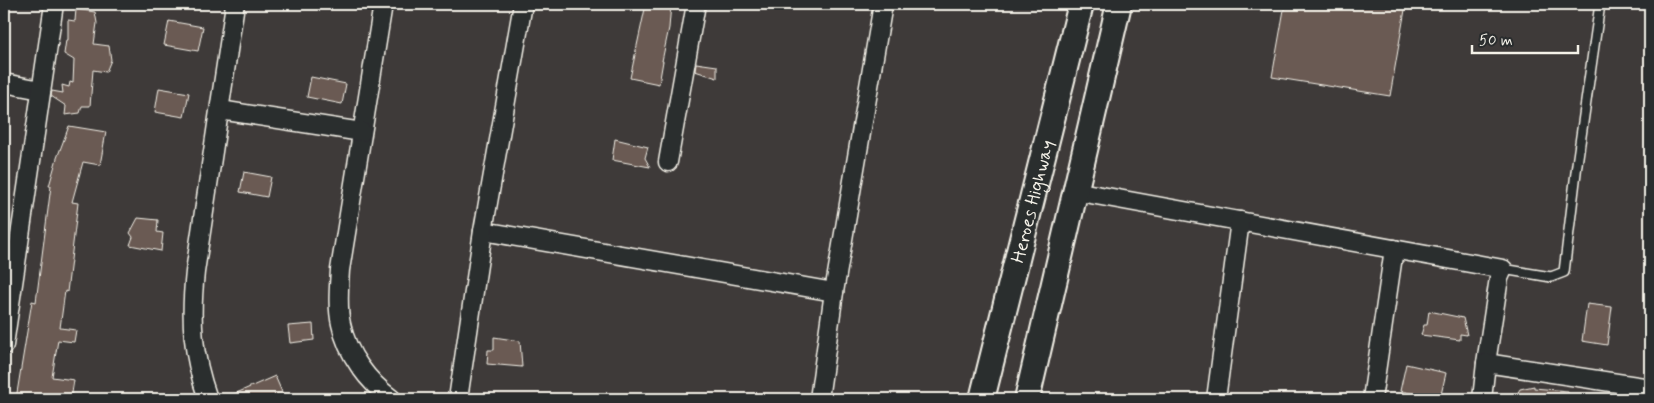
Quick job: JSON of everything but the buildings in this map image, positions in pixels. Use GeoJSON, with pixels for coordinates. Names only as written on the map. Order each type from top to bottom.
{"type":"FeatureCollection","features":[{"type":"Feature","properties":{"kind":"main road","name":"Heroes Highway"},"geometry":{"type":"LineString","coordinates":[[982,399],[1081,4]]}},
{"type":"Feature","properties":{"kind":"main road","name":"Heroes Highway"},"geometry":{"type":"LineString","coordinates":[[1027,399],[1119,4]]}},
{"type":"Feature","properties":{"kind":"street"},"geometry":{"type":"LineString","coordinates":[[4,344],[11,249],[41,90],[54,4]]}},
{"type":"Feature","properties":{"kind":"street"},"geometry":{"type":"LineString","coordinates":[[208,399],[196,361],[193,336],[194,272],[235,4]]}},
{"type":"Feature","properties":{"kind":"street"},"geometry":{"type":"LineString","coordinates":[[383,4],[340,270],[339,301],[341,324],[355,359],[368,378],[392,399]]}},
{"type":"Feature","properties":{"kind":"street"},"geometry":{"type":"LineString","coordinates":[[458,399],[484,231],[523,4]]}},
{"type":"Feature","properties":{"kind":"street"},"geometry":{"type":"LineString","coordinates":[[668,162],[696,4]]}},
{"type":"Feature","properties":{"kind":"street"},"geometry":{"type":"LineString","coordinates":[[819,399],[834,292],[884,4]]}},
{"type":"Feature","properties":{"kind":"street"},"geometry":{"type":"LineString","coordinates":[[4,83],[41,90]]}},
{"type":"Feature","properties":{"kind":"street"},"geometry":{"type":"LineString","coordinates":[[220,110],[362,132]]}},
{"type":"Feature","properties":{"kind":"street"},"geometry":{"type":"LineString","coordinates":[[1074,191],[1503,269],[1499,278],[1482,399]]}},
{"type":"Feature","properties":{"kind":"street"},"geometry":{"type":"LineString","coordinates":[[1216,399],[1240,221]]}},
{"type":"Feature","properties":{"kind":"street"},"geometry":{"type":"LineString","coordinates":[[484,231],[834,292]]}},
{"type":"Feature","properties":{"kind":"street"},"geometry":{"type":"LineString","coordinates":[[1372,399],[1394,249]]}},
{"type":"Feature","properties":{"kind":"street"},"geometry":{"type":"LineString","coordinates":[[1486,363],[1650,388]]}},
{"type":"Feature","properties":{"kind":"lane"},"geometry":{"type":"LineString","coordinates":[[1503,269],[1551,277],[1564,272],[1600,4]]}}]}
